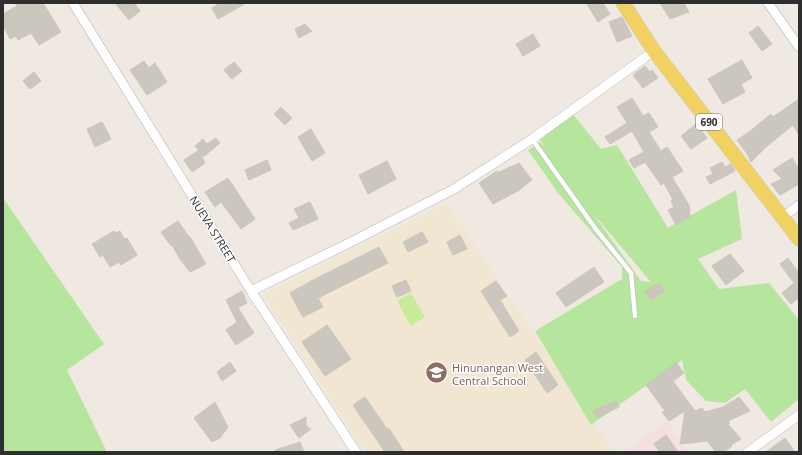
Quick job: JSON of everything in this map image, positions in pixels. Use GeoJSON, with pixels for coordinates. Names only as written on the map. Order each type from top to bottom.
{"type":"FeatureCollection","features":[{"type":"Feature","properties":{"kind":"main road","name":"690"},"geometry":{"type":"LineString","coordinates":[[623,3],[654,51],[799,239]]}},
{"type":"Feature","properties":{"kind":"street","name":"NUEVA STREET"},"geometry":{"type":"LineString","coordinates":[[72,3],[251,291],[356,452]]}},
{"type":"Feature","properties":{"kind":"street"},"geometry":{"type":"LineString","coordinates":[[768,3],[799,47]]}},
{"type":"Feature","properties":{"kind":"street"},"geometry":{"type":"LineString","coordinates":[[251,291],[352,242],[454,189],[532,139],[654,51]]}},
{"type":"Feature","properties":{"kind":"street"},"geometry":{"type":"LineString","coordinates":[[783,217],[799,205]]}},
{"type":"Feature","properties":{"kind":"street"},"geometry":{"type":"LineString","coordinates":[[753,451],[799,416]]}},
{"type":"Feature","properties":{"kind":"lane"},"geometry":{"type":"LineString","coordinates":[[532,139],[595,228],[631,273],[636,316]]}},
{"type":"Feature","properties":{"kind":"shaded area","name":"Hinunangan West Central School"},"geometry":{"type":"Polygon","coordinates":[[[446,203],[613,452],[365,452],[263,295],[446,203]]]}},
{"type":"Feature","properties":{"kind":"shaded area"},"geometry":{"type":"Polygon","coordinates":[[[666,421],[689,452],[625,452],[666,421]]]}},
{"type":"Feature","properties":{"kind":"green space"},"geometry":{"type":"Polygon","coordinates":[[[572,113],[601,149],[617,145],[668,228],[736,190],[742,239],[698,259],[719,289],[769,283],[799,320],[799,399],[771,422],[745,389],[725,403],[706,401],[686,380],[682,360],[591,425],[535,331],[622,279],[622,267],[558,193],[528,150],[540,142],[546,149],[540,140],[572,113]],[[592,212],[641,281],[650,281],[592,212]]]}},
{"type":"Feature","properties":{"kind":"green space"},"geometry":{"type":"Polygon","coordinates":[[[3,198],[104,344],[67,370],[107,452],[3,452],[3,198]]]}},
{"type":"Feature","properties":{"kind":"green space"},"geometry":{"type":"Polygon","coordinates":[[[411,293],[425,317],[411,326],[397,301],[411,293]]]}},
{"type":"Feature","properties":{"kind":"building"},"geometry":{"type":"Polygon","coordinates":[[[15,3],[43,3],[61,32],[39,45],[31,33],[18,40],[16,36],[10,39],[3,25],[3,14],[17,6],[15,3]]]}},
{"type":"Feature","properties":{"kind":"building"},"geometry":{"type":"Polygon","coordinates":[[[115,3],[134,3],[140,11],[129,20],[115,3]]]}},
{"type":"Feature","properties":{"kind":"building"},"geometry":{"type":"Polygon","coordinates":[[[220,3],[246,3],[218,19],[212,8],[220,3]]]}},
{"type":"Feature","properties":{"kind":"building"},"geometry":{"type":"Polygon","coordinates":[[[586,3],[603,3],[610,14],[598,22],[586,3]]]}},
{"type":"Feature","properties":{"kind":"building"},"geometry":{"type":"Polygon","coordinates":[[[660,3],[684,3],[689,12],[670,19],[660,3]]]}},
{"type":"Feature","properties":{"kind":"building"},"geometry":{"type":"Polygon","coordinates":[[[622,17],[632,36],[617,42],[609,22],[622,17]]]}},
{"type":"Feature","properties":{"kind":"building"},"geometry":{"type":"Polygon","coordinates":[[[305,24],[312,31],[299,38],[295,29],[305,24]]]}},
{"type":"Feature","properties":{"kind":"building"},"geometry":{"type":"Polygon","coordinates":[[[758,26],[772,44],[762,51],[749,33],[758,26]]]}},
{"type":"Feature","properties":{"kind":"building"},"geometry":{"type":"Polygon","coordinates":[[[533,34],[540,46],[523,56],[516,44],[533,34]]]}},
{"type":"Feature","properties":{"kind":"building"},"geometry":{"type":"Polygon","coordinates":[[[742,60],[752,78],[741,84],[745,92],[723,104],[708,79],[742,60]]]}},
{"type":"Feature","properties":{"kind":"building"},"geometry":{"type":"Polygon","coordinates":[[[144,61],[149,68],[155,63],[167,82],[147,95],[130,70],[144,61]]]}},
{"type":"Feature","properties":{"kind":"building"},"geometry":{"type":"Polygon","coordinates":[[[234,62],[242,71],[232,79],[224,70],[234,62]]]}},
{"type":"Feature","properties":{"kind":"building"},"geometry":{"type":"Polygon","coordinates":[[[645,66],[650,72],[652,70],[658,78],[643,88],[633,75],[645,66]]]}},
{"type":"Feature","properties":{"kind":"building"},"geometry":{"type":"Polygon","coordinates":[[[34,72],[41,81],[30,89],[23,81],[34,72]]]}},
{"type":"Feature","properties":{"kind":"building"},"geometry":{"type":"Polygon","coordinates":[[[632,98],[643,116],[649,113],[658,127],[649,132],[661,151],[667,147],[683,171],[672,177],[689,205],[690,217],[676,225],[668,210],[674,207],[671,201],[673,200],[664,183],[661,185],[645,162],[634,168],[629,160],[644,152],[632,131],[610,144],[605,137],[627,123],[617,107],[632,98]]]}},
{"type":"Feature","properties":{"kind":"building"},"geometry":{"type":"Polygon","coordinates":[[[799,99],[799,135],[793,125],[766,147],[751,162],[748,155],[737,140],[771,114],[773,117],[799,99]]]}},
{"type":"Feature","properties":{"kind":"building"},"geometry":{"type":"Polygon","coordinates":[[[281,107],[292,118],[285,125],[274,114],[281,107]]]}},
{"type":"Feature","properties":{"kind":"building"},"geometry":{"type":"Polygon","coordinates":[[[102,122],[111,139],[95,147],[87,129],[102,122]]]}},
{"type":"Feature","properties":{"kind":"building"},"geometry":{"type":"Polygon","coordinates":[[[696,124],[707,138],[691,149],[681,136],[696,124]]]}},
{"type":"Feature","properties":{"kind":"building"},"geometry":{"type":"Polygon","coordinates":[[[311,129],[325,153],[312,161],[298,137],[311,129]]]}},
{"type":"Feature","properties":{"kind":"building"},"geometry":{"type":"Polygon","coordinates":[[[216,138],[220,143],[202,158],[205,163],[192,172],[184,160],[199,150],[195,146],[203,139],[207,144],[216,138]]]}},
{"type":"Feature","properties":{"kind":"building"},"geometry":{"type":"Polygon","coordinates":[[[792,158],[799,169],[799,184],[780,195],[771,184],[782,179],[773,170],[792,158]]]}},
{"type":"Feature","properties":{"kind":"building"},"geometry":{"type":"Polygon","coordinates":[[[267,160],[271,170],[249,180],[245,170],[267,160]]]}},
{"type":"Feature","properties":{"kind":"building"},"geometry":{"type":"Polygon","coordinates":[[[387,161],[396,179],[368,194],[359,175],[387,161]]]}},
{"type":"Feature","properties":{"kind":"building"},"geometry":{"type":"Polygon","coordinates":[[[722,162],[725,167],[731,164],[735,171],[710,184],[706,177],[713,174],[710,168],[722,162]]]}},
{"type":"Feature","properties":{"kind":"building"},"geometry":{"type":"Polygon","coordinates":[[[519,163],[532,180],[518,191],[493,204],[479,183],[497,171],[497,173],[519,163]]]}},
{"type":"Feature","properties":{"kind":"building"},"geometry":{"type":"Polygon","coordinates":[[[228,178],[255,219],[241,229],[221,202],[215,207],[205,192],[228,178]]]}},
{"type":"Feature","properties":{"kind":"building"},"geometry":{"type":"Polygon","coordinates":[[[310,202],[318,219],[293,230],[289,223],[299,218],[294,209],[310,202]]]}},
{"type":"Feature","properties":{"kind":"building"},"geometry":{"type":"Polygon","coordinates":[[[178,221],[190,237],[206,264],[190,272],[172,245],[171,246],[161,232],[178,221]]]}},
{"type":"Feature","properties":{"kind":"building"},"geometry":{"type":"Polygon","coordinates":[[[114,231],[116,233],[120,231],[124,239],[127,238],[137,255],[121,265],[119,262],[110,267],[103,255],[100,257],[92,244],[114,231]]]}},
{"type":"Feature","properties":{"kind":"building"},"geometry":{"type":"Polygon","coordinates":[[[422,232],[428,242],[408,252],[403,242],[422,232]]]}},
{"type":"Feature","properties":{"kind":"building"},"geometry":{"type":"Polygon","coordinates":[[[460,235],[467,249],[453,255],[447,242],[460,235]]]}},
{"type":"Feature","properties":{"kind":"building"},"geometry":{"type":"Polygon","coordinates":[[[379,247],[388,263],[318,298],[323,307],[303,317],[290,293],[379,247]]]}},
{"type":"Feature","properties":{"kind":"building"},"geometry":{"type":"Polygon","coordinates":[[[730,254],[744,271],[726,285],[712,266],[730,254]]]}},
{"type":"Feature","properties":{"kind":"building"},"geometry":{"type":"Polygon","coordinates":[[[788,258],[799,273],[799,298],[791,304],[782,293],[794,283],[780,264],[788,258]]]}},
{"type":"Feature","properties":{"kind":"building"},"geometry":{"type":"Polygon","coordinates":[[[594,267],[604,282],[566,307],[556,293],[594,267]]]}},
{"type":"Feature","properties":{"kind":"building"},"geometry":{"type":"Polygon","coordinates":[[[406,280],[411,291],[397,297],[392,286],[406,280]]]}},
{"type":"Feature","properties":{"kind":"building"},"geometry":{"type":"Polygon","coordinates":[[[496,281],[507,296],[500,300],[519,331],[510,337],[481,291],[496,281]]]}},
{"type":"Feature","properties":{"kind":"building"},"geometry":{"type":"Polygon","coordinates":[[[659,283],[664,291],[651,300],[645,291],[659,283]]]}},
{"type":"Feature","properties":{"kind":"building"},"geometry":{"type":"Polygon","coordinates":[[[242,291],[247,303],[238,308],[254,333],[236,345],[226,330],[237,322],[226,300],[242,291]]]}},
{"type":"Feature","properties":{"kind":"building"},"geometry":{"type":"Polygon","coordinates":[[[327,325],[351,359],[325,376],[302,342],[327,325]]]}},
{"type":"Feature","properties":{"kind":"building"},"geometry":{"type":"Polygon","coordinates":[[[536,352],[558,385],[547,393],[525,360],[536,352]]]}},
{"type":"Feature","properties":{"kind":"building"},"geometry":{"type":"Polygon","coordinates":[[[230,362],[236,371],[222,381],[217,372],[230,362]]]}},
{"type":"Feature","properties":{"kind":"building"},"geometry":{"type":"Polygon","coordinates":[[[676,362],[684,373],[673,381],[695,411],[702,408],[705,412],[723,407],[739,397],[750,411],[728,421],[730,423],[728,424],[741,439],[731,445],[732,446],[724,452],[716,452],[707,441],[680,444],[685,411],[669,421],[662,412],[665,411],[646,385],[676,362]]]}},
{"type":"Feature","properties":{"kind":"building"},"geometry":{"type":"Polygon","coordinates":[[[365,397],[387,429],[389,428],[404,452],[385,452],[353,405],[365,397]]]}},
{"type":"Feature","properties":{"kind":"building"},"geometry":{"type":"Polygon","coordinates":[[[616,401],[619,407],[597,418],[593,411],[616,401]]]}},
{"type":"Feature","properties":{"kind":"building"},"geometry":{"type":"Polygon","coordinates":[[[215,402],[228,427],[220,438],[212,442],[194,418],[215,402]]]}},
{"type":"Feature","properties":{"kind":"building"},"geometry":{"type":"Polygon","coordinates":[[[306,417],[306,426],[311,429],[299,438],[290,425],[306,417]]]}},
{"type":"Feature","properties":{"kind":"building"},"geometry":{"type":"Polygon","coordinates":[[[666,435],[678,452],[660,452],[654,444],[666,435]]]}},
{"type":"Feature","properties":{"kind":"building"},"geometry":{"type":"Polygon","coordinates":[[[785,438],[795,452],[766,452],[785,438]]]}},
{"type":"Feature","properties":{"kind":"building"},"geometry":{"type":"Polygon","coordinates":[[[300,442],[304,452],[276,452],[275,450],[300,442]]]}},
{"type":"Feature","properties":{"kind":"place","name":"Hinunangan West Central School"},"geometry":{"type":"Point","coordinates":[437,373]}}]}
